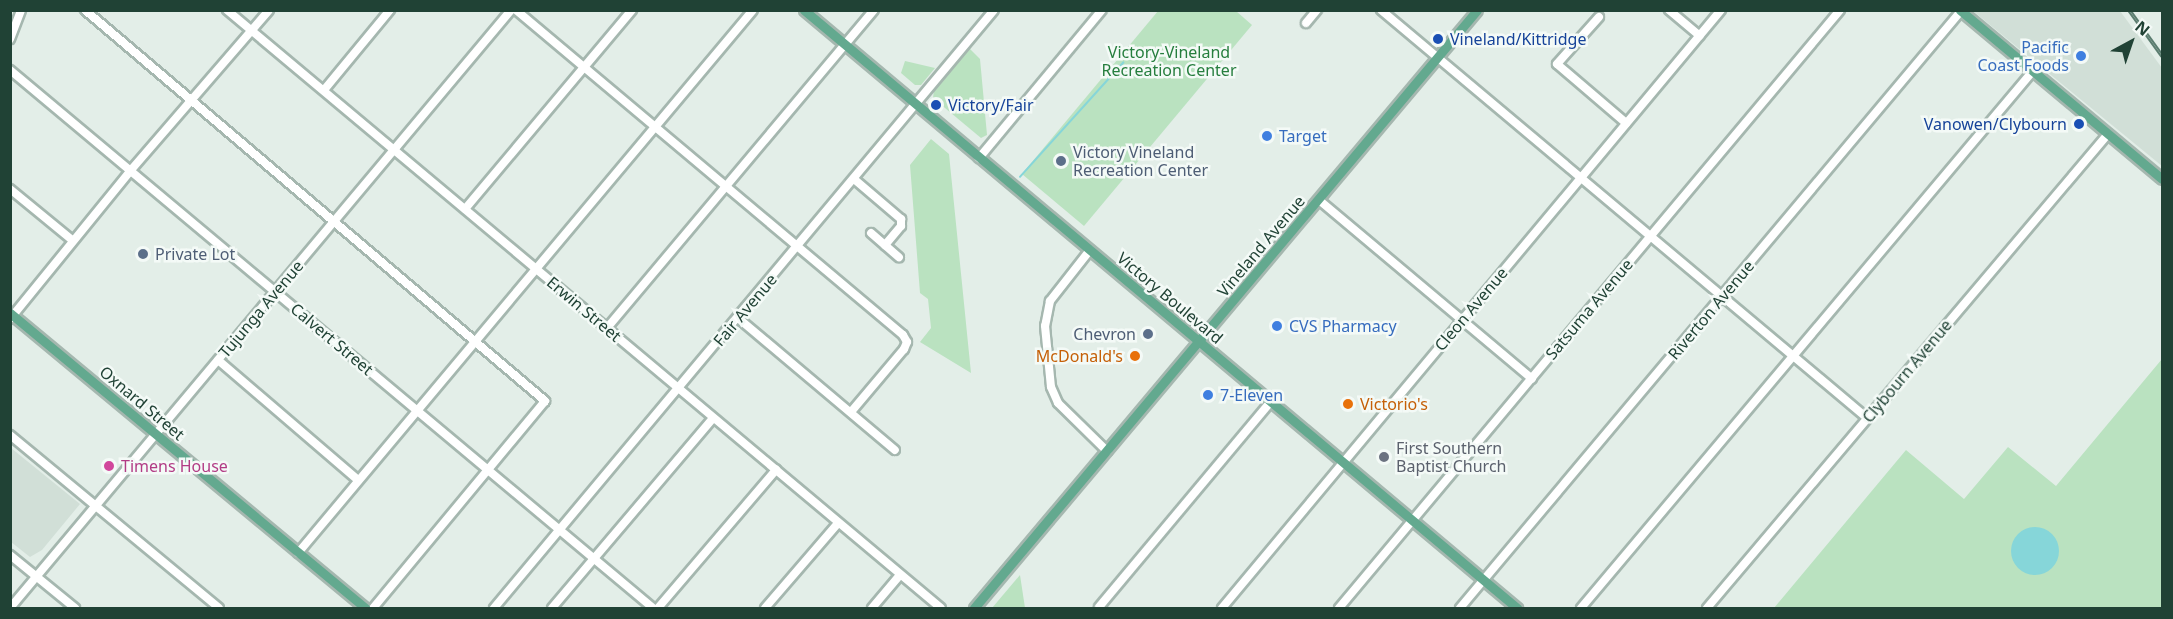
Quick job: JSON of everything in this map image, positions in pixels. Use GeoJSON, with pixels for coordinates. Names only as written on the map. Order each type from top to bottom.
{"type":"FeatureCollection","features":[{"type":"Feature","properties":{"kind":"main road","name":"Victory Boulevard"},"geometry":{"type":"LineString","coordinates":[[804,10],[1517,609]]}},
{"type":"Feature","properties":{"kind":"main road","name":"Vineland Avenue"},"geometry":{"type":"LineString","coordinates":[[974,609],[1477,10]]}},
{"type":"Feature","properties":{"kind":"main road"},"geometry":{"type":"LineString","coordinates":[[1961,11],[2163,179]]}},
{"type":"Feature","properties":{"kind":"main road","name":"Oxnard Street"},"geometry":{"type":"LineString","coordinates":[[11,315],[156,433],[365,609]]}},
{"type":"Feature","properties":{"kind":"street"},"geometry":{"type":"LineString","coordinates":[[10,39],[21,10]]}},
{"type":"Feature","properties":{"kind":"street"},"geometry":{"type":"LineString","coordinates":[[85,10],[477,340],[545,401],[373,609]]}},
{"type":"Feature","properties":{"kind":"street","name":"Erwin Street"},"geometry":{"type":"LineString","coordinates":[[227,10],[940,609]]}},
{"type":"Feature","properties":{"kind":"street"},"geometry":{"type":"LineString","coordinates":[[11,315],[131,170],[269,10]]}},
{"type":"Feature","properties":{"kind":"street"},"geometry":{"type":"LineString","coordinates":[[324,90],[390,10]]}},
{"type":"Feature","properties":{"kind":"street","name":"Tujunga Avenue"},"geometry":{"type":"LineString","coordinates":[[10,608],[511,10]]}},
{"type":"Feature","properties":{"kind":"street"},"geometry":{"type":"LineString","coordinates":[[516,10],[798,246],[907,342],[851,412]]}},
{"type":"Feature","properties":{"kind":"street"},"geometry":{"type":"LineString","coordinates":[[465,209],[632,10]]}},
{"type":"Feature","properties":{"kind":"street"},"geometry":{"type":"LineString","coordinates":[[298,553],[357,479],[537,269],[753,10]]}},
{"type":"Feature","properties":{"kind":"street"},"geometry":{"type":"LineString","coordinates":[[607,328],[874,10]]}},
{"type":"Feature","properties":{"kind":"street","name":"Fair Avenue"},"geometry":{"type":"LineString","coordinates":[[494,609],[994,10]]}},
{"type":"Feature","properties":{"kind":"street"},"geometry":{"type":"LineString","coordinates":[[980,158],[1102,10]]}},
{"type":"Feature","properties":{"kind":"street"},"geometry":{"type":"LineString","coordinates":[[1306,23],[1317,10]]}},
{"type":"Feature","properties":{"kind":"street"},"geometry":{"type":"LineString","coordinates":[[1381,10],[1868,418]]}},
{"type":"Feature","properties":{"kind":"street"},"geometry":{"type":"LineString","coordinates":[[1669,10],[1700,36]]}},
{"type":"Feature","properties":{"kind":"street","name":"Cleon Avenue"},"geometry":{"type":"LineString","coordinates":[[1225,607],[1343,461],[1721,10]]}},
{"type":"Feature","properties":{"kind":"street","name":"Satsuma Avenue"},"geometry":{"type":"LineString","coordinates":[[1339,609],[1840,10]]}},
{"type":"Feature","properties":{"kind":"street","name":"Riverton Avenue"},"geometry":{"type":"LineString","coordinates":[[1460,609],[1961,11]]}},
{"type":"Feature","properties":{"kind":"street"},"geometry":{"type":"LineString","coordinates":[[1599,17],[1557,64],[1626,123]]}},
{"type":"Feature","properties":{"kind":"street","name":"Calvert Street"},"geometry":{"type":"LineString","coordinates":[[10,70],[417,409],[652,609]]}},
{"type":"Feature","properties":{"kind":"street"},"geometry":{"type":"LineString","coordinates":[[1581,609],[2032,72]]}},
{"type":"Feature","properties":{"kind":"street","name":"Clybourn Avenue"},"geometry":{"type":"LineString","coordinates":[[1707,609],[2108,134]]}},
{"type":"Feature","properties":{"kind":"street"},"geometry":{"type":"LineString","coordinates":[[854,179],[901,219],[901,226],[885,245]]}},
{"type":"Feature","properties":{"kind":"street"},"geometry":{"type":"LineString","coordinates":[[10,189],[72,240]]}},
{"type":"Feature","properties":{"kind":"street"},"geometry":{"type":"LineString","coordinates":[[1319,200],[1532,379]]}},
{"type":"Feature","properties":{"kind":"street"},"geometry":{"type":"LineString","coordinates":[[871,234],[899,257]]}},
{"type":"Feature","properties":{"kind":"street"},"geometry":{"type":"LineString","coordinates":[[1090,250],[1050,300],[1045,326],[1051,387],[1058,403],[1107,451]]}},
{"type":"Feature","properties":{"kind":"street"},"geometry":{"type":"LineString","coordinates":[[738,318],[896,450]]}},
{"type":"Feature","properties":{"kind":"street"},"geometry":{"type":"LineString","coordinates":[[218,360],[357,479]]}},
{"type":"Feature","properties":{"kind":"street"},"geometry":{"type":"LineString","coordinates":[[1099,607],[1271,401]]}},
{"type":"Feature","properties":{"kind":"street"},"geometry":{"type":"LineString","coordinates":[[552,609],[713,418]]}},
{"type":"Feature","properties":{"kind":"street"},"geometry":{"type":"LineString","coordinates":[[10,435],[219,609]]}},
{"type":"Feature","properties":{"kind":"street"},"geometry":{"type":"LineString","coordinates":[[658,609],[776,470]]}},
{"type":"Feature","properties":{"kind":"street"},"geometry":{"type":"LineString","coordinates":[[765,609],[838,522]]}},
{"type":"Feature","properties":{"kind":"street"},"geometry":{"type":"LineString","coordinates":[[10,555],[75,609]]}},
{"type":"Feature","properties":{"kind":"street"},"geometry":{"type":"LineString","coordinates":[[872,609],[900,575]]}},
{"type":"Feature","properties":{"kind":"shaded area"},"geometry":{"type":"Polygon","coordinates":[[[1973,11],[2120,11],[2162,68],[2162,166],[1973,11]]]}},
{"type":"Feature","properties":{"kind":"shaded area"},"geometry":{"type":"Polygon","coordinates":[[[11,448],[80,504],[42,550],[30,557],[11,542],[11,448]]]}},
{"type":"Feature","properties":{"kind":"green space","name":"Victory-Vineland Recreation Center"},"geometry":{"type":"Polygon","coordinates":[[[1158,11],[1236,11],[1252,25],[1084,226],[1022,174],[1158,11]]]}},
{"type":"Feature","properties":{"kind":"green space"},"geometry":{"type":"Polygon","coordinates":[[[969,48],[980,59],[987,135],[981,138],[933,98],[934,90],[969,48]]]}},
{"type":"Feature","properties":{"kind":"green space"},"geometry":{"type":"Polygon","coordinates":[[[905,61],[935,68],[921,85],[915,85],[901,73],[905,61]]]}},
{"type":"Feature","properties":{"kind":"green space"},"geometry":{"type":"Polygon","coordinates":[[[931,139],[949,154],[971,373],[920,342],[931,328],[928,299],[920,293],[910,165],[931,139]]]}},
{"type":"Feature","properties":{"kind":"green space"},"geometry":{"type":"Polygon","coordinates":[[[2162,359],[2162,608],[1774,608],[1906,450],[1964,499],[2008,447],[2056,486],[2162,359]]]}},
{"type":"Feature","properties":{"kind":"green space"},"geometry":{"type":"Polygon","coordinates":[[[1020,575],[1025,608],[992,608],[1020,575]]]}},
{"type":"Feature","properties":{"kind":"water"},"geometry":{"type":"Polygon","coordinates":[[[2035,527],[2052,534],[2059,551],[2052,568],[2035,575],[2018,568],[2011,551],[2018,534],[2035,527]]]}},
{"type":"Feature","properties":{"kind":"waterway"},"geometry":{"type":"LineString","coordinates":[[1020,177],[1123,63]]}},
{"type":"Feature","properties":{"kind":"railway"},"geometry":{"type":"LineString","coordinates":[[2129,10],[2162,56]]}},
{"type":"Feature","properties":{"kind":"place","name":"Vineland/Kittridge"},"geometry":{"type":"Point","coordinates":[1438,39]}},
{"type":"Feature","properties":{"kind":"place","name":"Pacific Coast Foods"},"geometry":{"type":"Point","coordinates":[2081,56]}},
{"type":"Feature","properties":{"kind":"place","name":"Victory/Fair"},"geometry":{"type":"Point","coordinates":[936,105]}},
{"type":"Feature","properties":{"kind":"place","name":"Vanowen/Clybourn"},"geometry":{"type":"Point","coordinates":[2079,124]}},
{"type":"Feature","properties":{"kind":"place","name":"Target"},"geometry":{"type":"Point","coordinates":[1267,136]}},
{"type":"Feature","properties":{"kind":"place","name":"Victory Vineland Recreation Center"},"geometry":{"type":"Point","coordinates":[1061,161]}},
{"type":"Feature","properties":{"kind":"place","name":"Private Lot"},"geometry":{"type":"Point","coordinates":[143,254]}},
{"type":"Feature","properties":{"kind":"place","name":"CVS Pharmacy"},"geometry":{"type":"Point","coordinates":[1277,326]}},
{"type":"Feature","properties":{"kind":"place","name":"Chevron"},"geometry":{"type":"Point","coordinates":[1148,334]}},
{"type":"Feature","properties":{"kind":"place","name":"McDonald's"},"geometry":{"type":"Point","coordinates":[1135,356]}},
{"type":"Feature","properties":{"kind":"place","name":"7-Eleven"},"geometry":{"type":"Point","coordinates":[1208,395]}},
{"type":"Feature","properties":{"kind":"place","name":"Victorio's"},"geometry":{"type":"Point","coordinates":[1348,404]}},
{"type":"Feature","properties":{"kind":"place","name":"First Southern Baptist Church"},"geometry":{"type":"Point","coordinates":[1384,457]}},
{"type":"Feature","properties":{"kind":"place","name":"Timens House"},"geometry":{"type":"Point","coordinates":[109,466]}}]}
